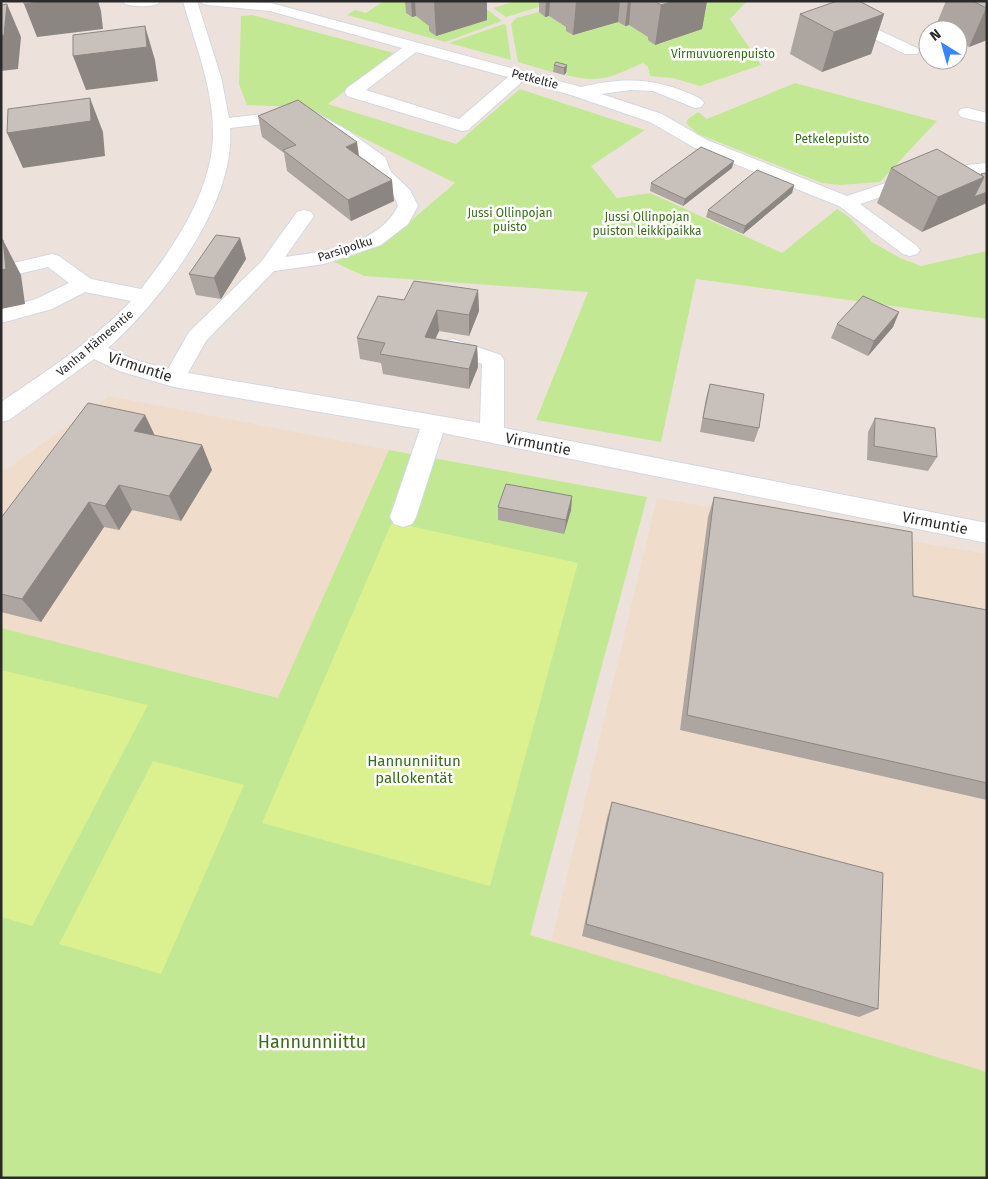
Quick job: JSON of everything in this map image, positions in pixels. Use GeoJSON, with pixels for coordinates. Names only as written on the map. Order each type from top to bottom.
{"type":"FeatureCollection","features":[{"type":"Feature","properties":{"kind":"street"},"geometry":{"type":"LineString","coordinates":[[130,1],[153,1]]}},
{"type":"Feature","properties":{"kind":"street","name":"Vanha Hämeentie"},"geometry":{"type":"LineString","coordinates":[[1,414],[91,349],[127,318],[146,297],[178,252],[206,199],[216,171],[222,124],[190,1]]}},
{"type":"Feature","properties":{"kind":"street","name":"Petkeltie"},"geometry":{"type":"LineString","coordinates":[[208,1],[271,7],[580,92],[656,118],[701,144],[846,202],[910,250]]}},
{"type":"Feature","properties":{"kind":"street"},"geometry":{"type":"LineString","coordinates":[[851,22],[911,51]]}},
{"type":"Feature","properties":{"kind":"street"},"geometry":{"type":"LineString","coordinates":[[414,46],[353,92],[462,126],[520,75]]}},
{"type":"Feature","properties":{"kind":"street"},"geometry":{"type":"LineString","coordinates":[[580,92],[630,85],[647,85],[674,91],[695,103],[656,118]]}},
{"type":"Feature","properties":{"kind":"street"},"geometry":{"type":"LineString","coordinates":[[967,113],[987,118]]}},
{"type":"Feature","properties":{"kind":"street","name":"Parsipolku"},"geometry":{"type":"LineString","coordinates":[[222,124],[305,114],[342,134],[379,161],[382,174],[403,194],[408,206],[400,220],[374,241],[324,258],[268,266]]}},
{"type":"Feature","properties":{"kind":"street"},"geometry":{"type":"LineString","coordinates":[[846,202],[928,175],[987,169]]}},
{"type":"Feature","properties":{"kind":"street"},"geometry":{"type":"LineString","coordinates":[[174,379],[197,337],[268,266],[304,216]]}},
{"type":"Feature","properties":{"kind":"street"},"geometry":{"type":"LineString","coordinates":[[1,272],[52,260],[84,284],[146,297]]}},
{"type":"Feature","properties":{"kind":"street"},"geometry":{"type":"LineString","coordinates":[[1,316],[44,304],[84,284]]}},
{"type":"Feature","properties":{"kind":"street"},"geometry":{"type":"LineString","coordinates":[[453,346],[493,360],[492,435]]}},
{"type":"Feature","properties":{"kind":"street","name":"Virmuntie"},"geometry":{"type":"LineString","coordinates":[[91,349],[127,366],[174,379],[434,423],[987,533]]}},
{"type":"Feature","properties":{"kind":"street"},"geometry":{"type":"LineString","coordinates":[[403,518],[434,423]]}},
{"type":"Feature","properties":{"kind":"shaded area"},"geometry":{"type":"Polygon","coordinates":[[[109,396],[389,450],[278,698],[1,628],[1,473],[109,396]]]}},
{"type":"Feature","properties":{"kind":"shaded area"},"geometry":{"type":"Polygon","coordinates":[[[657,498],[987,554],[987,1075],[548,955],[657,498]]]}},
{"type":"Feature","properties":{"kind":"green space"},"geometry":{"type":"Polygon","coordinates":[[[384,1],[445,1],[412,17],[484,7],[502,21],[445,42],[347,15],[355,10],[366,13],[384,1]]]}},
{"type":"Feature","properties":{"kind":"green space"},"geometry":{"type":"Polygon","coordinates":[[[516,1],[558,1],[506,17],[493,8],[516,1]]]}},
{"type":"Feature","properties":{"kind":"green space","name":"Virmuvuorenpuisto"},"geometry":{"type":"Polygon","coordinates":[[[681,1],[747,1],[730,19],[761,65],[700,86],[673,78],[650,76],[648,67],[643,63],[606,78],[588,79],[566,75],[568,73],[556,69],[552,72],[518,62],[511,24],[516,18],[539,12],[578,34],[618,22],[625,26],[629,25],[660,44],[701,29],[681,1]]]}},
{"type":"Feature","properties":{"kind":"green space","name":"Jussi Ollinpojan puisto"},"geometry":{"type":"Polygon","coordinates":[[[252,15],[394,53],[328,104],[456,144],[520,89],[645,130],[591,166],[617,198],[650,193],[782,253],[837,209],[850,218],[872,242],[900,258],[921,266],[987,251],[987,319],[696,279],[661,442],[536,420],[588,292],[364,276],[334,262],[365,251],[392,237],[455,183],[300,107],[247,105],[239,84],[241,16],[252,15]]]}},
{"type":"Feature","properties":{"kind":"green space"},"geometry":{"type":"Polygon","coordinates":[[[504,24],[506,25],[511,60],[449,43],[504,24]]]}},
{"type":"Feature","properties":{"kind":"green space","name":"Petkelepuisto"},"geometry":{"type":"Polygon","coordinates":[[[795,83],[937,121],[880,182],[840,185],[822,183],[698,134],[686,123],[688,119],[698,112],[707,119],[795,83]]]}},
{"type":"Feature","properties":{"kind":"green space"},"geometry":{"type":"Polygon","coordinates":[[[389,450],[647,497],[530,935],[987,1072],[987,1178],[1,1178],[1,628],[278,698],[389,450]]]}},
{"type":"Feature","properties":{"kind":"green space","name":"Hannunniitun pallokentät"},"geometry":{"type":"Polygon","coordinates":[[[392,522],[578,563],[490,886],[262,823],[392,522]]]}},
{"type":"Feature","properties":{"kind":"green space"},"geometry":{"type":"Polygon","coordinates":[[[1,670],[148,705],[32,926],[1,917],[1,670]]]}},
{"type":"Feature","properties":{"kind":"green space"},"geometry":{"type":"Polygon","coordinates":[[[153,761],[244,785],[161,974],[59,944],[153,761]]]}},
{"type":"Feature","properties":{"kind":"building"},"geometry":{"type":"Polygon","coordinates":[[[24,1],[46,1],[24,4],[24,1]]]}},
{"type":"Feature","properties":{"kind":"building"},"geometry":{"type":"Polygon","coordinates":[[[654,1],[674,1],[661,5],[654,1]]]}},
{"type":"Feature","properties":{"kind":"building"},"geometry":{"type":"Polygon","coordinates":[[[837,1],[859,1],[884,14],[834,32],[800,14],[837,1]]]}},
{"type":"Feature","properties":{"kind":"building"},"geometry":{"type":"Polygon","coordinates":[[[973,1],[987,1],[987,7],[986,8],[973,1]]]}},
{"type":"Feature","properties":{"kind":"building"},"geometry":{"type":"Polygon","coordinates":[[[7,4],[4,35],[1,36],[1,5],[7,4]]]}},
{"type":"Feature","properties":{"kind":"building"},"geometry":{"type":"Polygon","coordinates":[[[145,26],[147,47],[73,56],[73,35],[145,26]]]}},
{"type":"Feature","properties":{"kind":"building"},"geometry":{"type":"Polygon","coordinates":[[[556,62],[567,65],[564,68],[554,65],[556,62]]]}},
{"type":"Feature","properties":{"kind":"building"},"geometry":{"type":"Polygon","coordinates":[[[90,98],[91,121],[7,133],[8,109],[90,98]]]}},
{"type":"Feature","properties":{"kind":"building"},"geometry":{"type":"Polygon","coordinates":[[[298,100],[357,142],[346,147],[392,180],[348,200],[283,150],[296,145],[258,116],[298,100]]]}},
{"type":"Feature","properties":{"kind":"building"},"geometry":{"type":"Polygon","coordinates":[[[701,147],[734,161],[685,199],[651,183],[701,147]]]}},
{"type":"Feature","properties":{"kind":"building"},"geometry":{"type":"Polygon","coordinates":[[[937,149],[984,177],[938,197],[891,168],[937,149]]]}},
{"type":"Feature","properties":{"kind":"building"},"geometry":{"type":"Polygon","coordinates":[[[757,170],[794,185],[745,226],[708,210],[757,170]]]}},
{"type":"Feature","properties":{"kind":"building"},"geometry":{"type":"Polygon","coordinates":[[[981,174],[987,174],[987,192],[974,197],[984,177],[981,174]]]}},
{"type":"Feature","properties":{"kind":"building"},"geometry":{"type":"Polygon","coordinates":[[[216,235],[240,238],[214,278],[189,274],[216,235]]]}},
{"type":"Feature","properties":{"kind":"building"},"geometry":{"type":"Polygon","coordinates":[[[1,240],[3,240],[6,269],[1,270],[1,240]]]}},
{"type":"Feature","properties":{"kind":"building"},"geometry":{"type":"Polygon","coordinates":[[[414,281],[478,290],[469,315],[437,310],[425,337],[477,346],[469,369],[380,354],[385,343],[357,338],[378,296],[404,300],[414,281]]]}},
{"type":"Feature","properties":{"kind":"building"},"geometry":{"type":"Polygon","coordinates":[[[863,296],[899,312],[874,341],[837,324],[863,296]]]}},
{"type":"Feature","properties":{"kind":"building"},"geometry":{"type":"Polygon","coordinates":[[[710,384],[764,394],[759,428],[703,418],[710,384]]]}},
{"type":"Feature","properties":{"kind":"building"},"geometry":{"type":"Polygon","coordinates":[[[88,403],[145,415],[134,431],[202,445],[169,496],[119,485],[105,506],[89,502],[22,599],[1,594],[1,518],[88,403]]]}},
{"type":"Feature","properties":{"kind":"building"},"geometry":{"type":"Polygon","coordinates":[[[875,418],[935,428],[937,457],[874,446],[875,418]]]}},
{"type":"Feature","properties":{"kind":"building"},"geometry":{"type":"Polygon","coordinates":[[[506,484],[572,496],[566,520],[498,507],[506,484]]]}},
{"type":"Feature","properties":{"kind":"building"},"geometry":{"type":"Polygon","coordinates":[[[714,497],[912,532],[913,596],[987,610],[987,783],[687,715],[714,497]]]}},
{"type":"Feature","properties":{"kind":"building"},"geometry":{"type":"Polygon","coordinates":[[[612,802],[883,873],[878,1009],[586,924],[612,802]]]}},
{"type":"Feature","properties":{"kind":"park label","name":"Jussi Ollinpojan puiston leikkipaikka"},"geometry":{"type":"Point","coordinates":[647,224]}},
{"type":"Feature","properties":{"kind":"park label","name":"Hannunniittu"},"geometry":{"type":"Point","coordinates":[312,1042]}}]}
